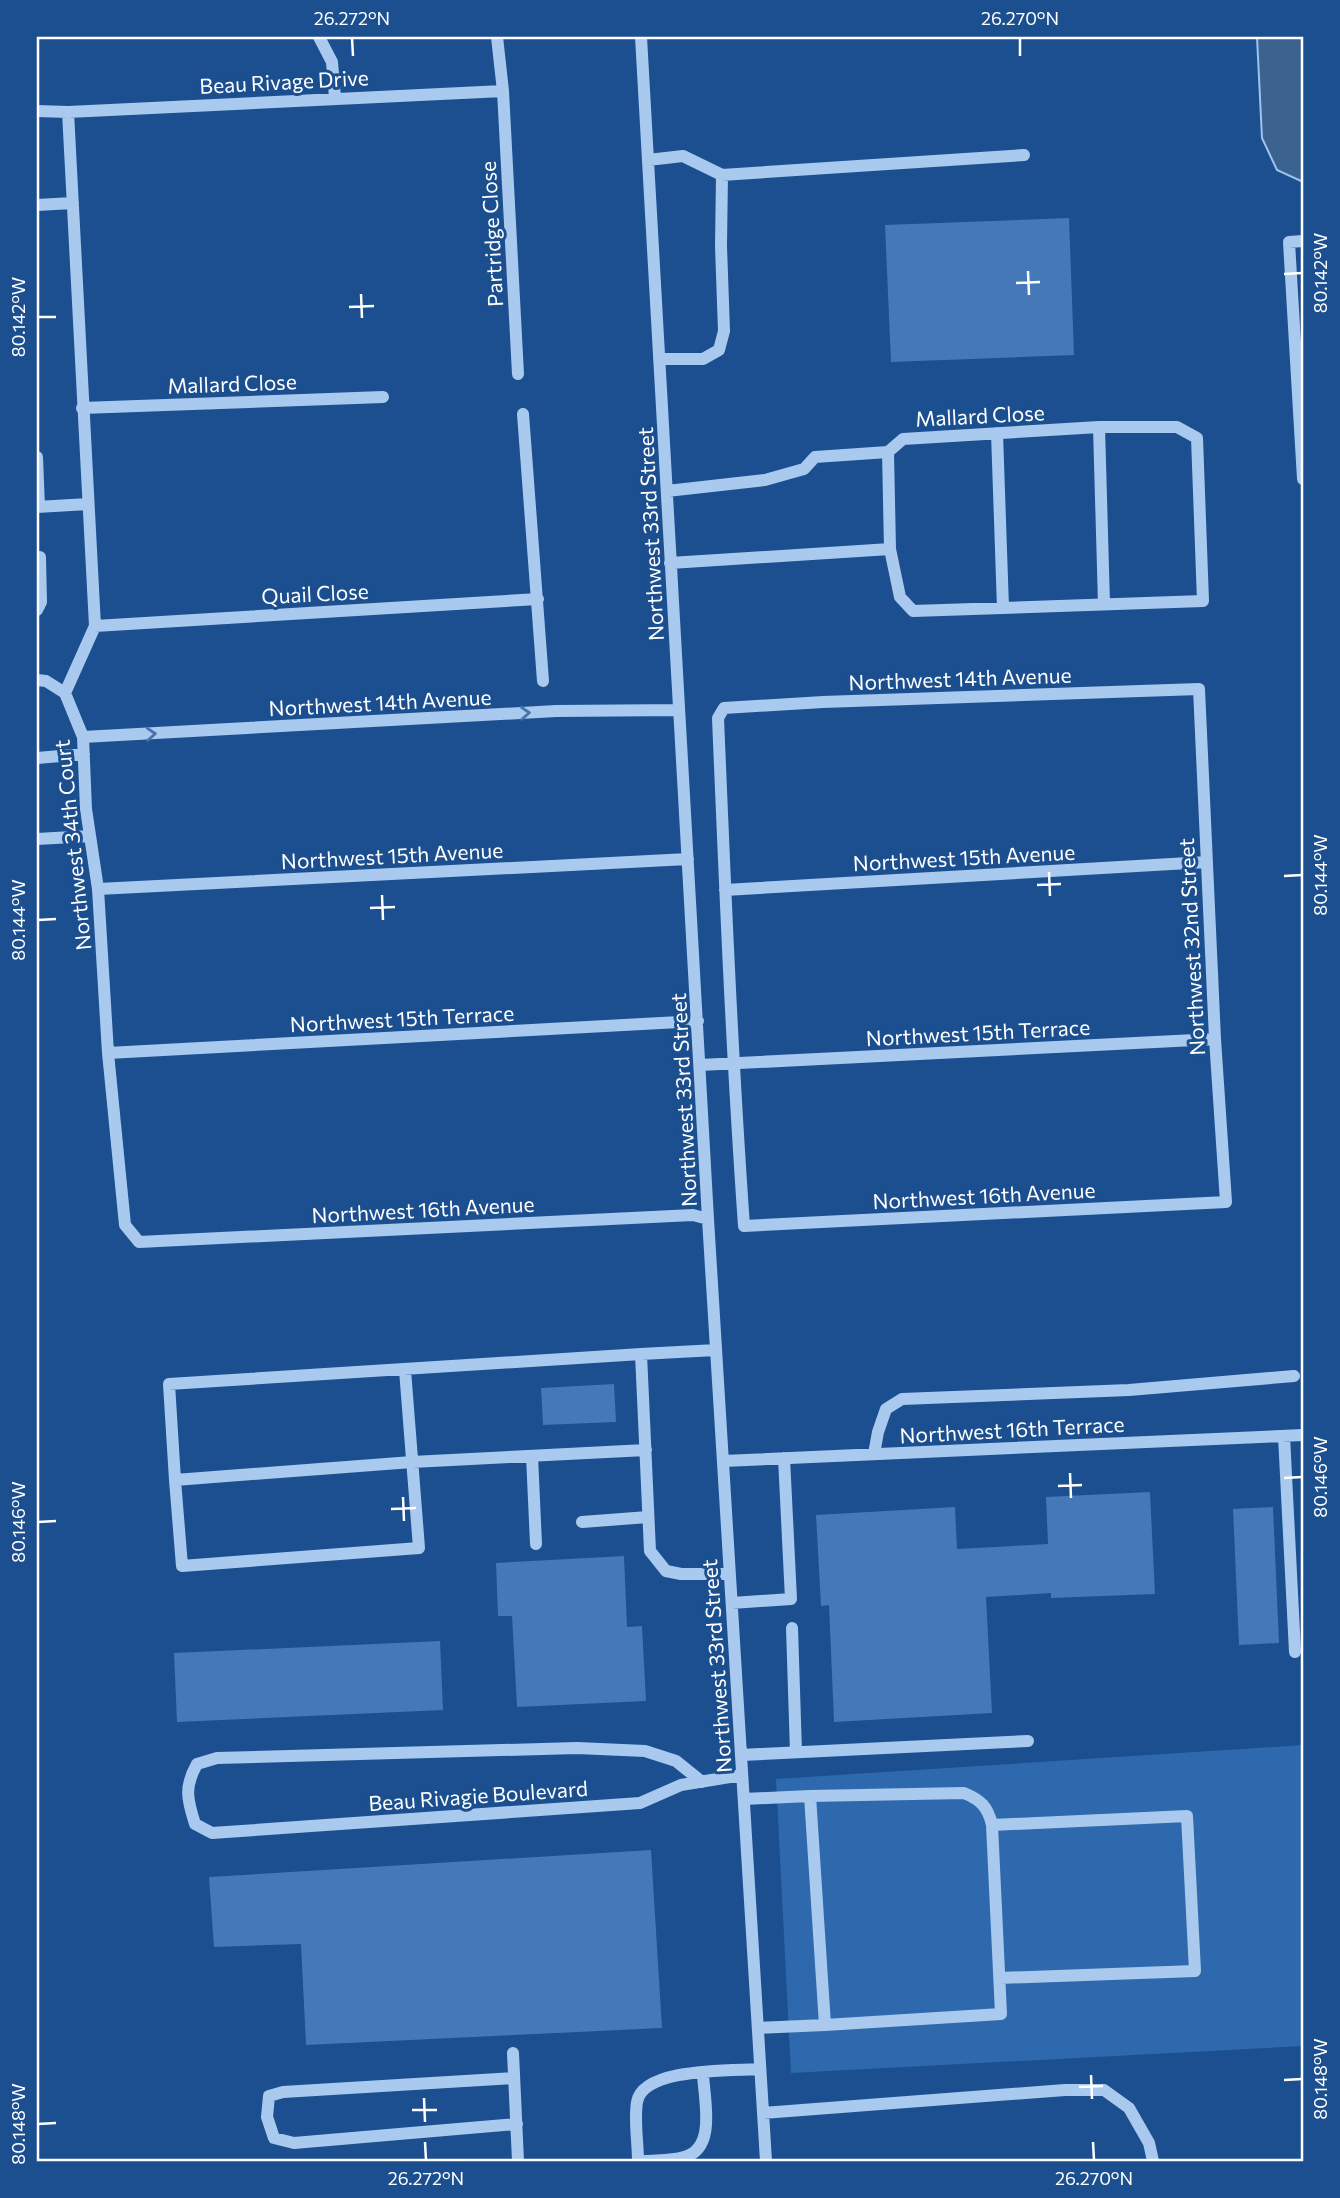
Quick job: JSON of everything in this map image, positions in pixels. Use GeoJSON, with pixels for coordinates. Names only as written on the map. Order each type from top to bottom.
{"type":"FeatureCollection","features":[{"type":"Feature","properties":{"kind":"street"},"geometry":{"type":"LineString","coordinates":[[319,37],[332,62],[335,98]]}},
{"type":"Feature","properties":{"kind":"street","name":"Partridge Close"},"geometry":{"type":"LineString","coordinates":[[497,37],[503,90],[518,374]]}},
{"type":"Feature","properties":{"kind":"street","name":"Northwest 33rd Street"},"geometry":{"type":"LineString","coordinates":[[641,37],[708,1219],[766,2161]]}},
{"type":"Feature","properties":{"kind":"street","name":"Beau Rivage Drive"},"geometry":{"type":"LineString","coordinates":[[37,111],[68,112],[503,90]]}},
{"type":"Feature","properties":{"kind":"street"},"geometry":{"type":"LineString","coordinates":[[37,680],[46,681],[65,693],[95,626],[68,112]]}},
{"type":"Feature","properties":{"kind":"street"},"geometry":{"type":"LineString","coordinates":[[648,160],[682,156],[722,175],[1024,155]]}},
{"type":"Feature","properties":{"kind":"street"},"geometry":{"type":"LineString","coordinates":[[659,359],[703,359],[719,350],[724,331],[722,175]]}},
{"type":"Feature","properties":{"kind":"street"},"geometry":{"type":"LineString","coordinates":[[37,205],[73,202]]}},
{"type":"Feature","properties":{"kind":"street"},"geometry":{"type":"LineString","coordinates":[[1303,242],[1289,242],[1303,479]]}},
{"type":"Feature","properties":{"kind":"street","name":"Mallard Close"},"geometry":{"type":"LineString","coordinates":[[82,408],[383,397]]}},
{"type":"Feature","properties":{"kind":"street"},"geometry":{"type":"LineString","coordinates":[[523,414],[543,681]]}},
{"type":"Feature","properties":{"kind":"street"},"geometry":{"type":"LineString","coordinates":[[667,491],[765,480],[804,469],[815,457],[888,453],[890,549],[900,597],[914,611],[1104,604],[1099,427]]}},
{"type":"Feature","properties":{"kind":"street","name":"Mallard Close"},"geometry":{"type":"LineString","coordinates":[[888,453],[903,439],[1099,427],[1177,427],[1197,438],[1203,601],[1104,604]]}},
{"type":"Feature","properties":{"kind":"street"},"geometry":{"type":"LineString","coordinates":[[997,433],[1003,608]]}},
{"type":"Feature","properties":{"kind":"street"},"geometry":{"type":"LineString","coordinates":[[37,457],[38,507],[88,505]]}},
{"type":"Feature","properties":{"kind":"street"},"geometry":{"type":"LineString","coordinates":[[670,563],[890,549]]}},
{"type":"Feature","properties":{"kind":"street"},"geometry":{"type":"LineString","coordinates":[[37,610],[41,601],[38,557]]}},
{"type":"Feature","properties":{"kind":"street","name":"Quail Close"},"geometry":{"type":"LineString","coordinates":[[95,626],[538,599]]}},
{"type":"Feature","properties":{"kind":"street","name":"Northwest 14th Avenue"},"geometry":{"type":"LineString","coordinates":[[725,890],[718,718],[724,708],[1199,689]]}},
{"type":"Feature","properties":{"kind":"street","name":"Northwest 32nd Street"},"geometry":{"type":"LineString","coordinates":[[1199,689],[1215,1040],[1226,1202]]}},
{"type":"Feature","properties":{"kind":"street","name":"Northwest 34th Court"},"geometry":{"type":"LineString","coordinates":[[65,693],[83,737],[86,810],[98,889],[108,1052],[125,1225],[139,1242]]}},
{"type":"Feature","properties":{"kind":"street","name":"Northwest 14th Avenue"},"geometry":{"type":"LineString","coordinates":[[83,737],[556,711],[679,710]]}},
{"type":"Feature","properties":{"kind":"street"},"geometry":{"type":"LineString","coordinates":[[37,758],[84,754]]}},
{"type":"Feature","properties":{"kind":"street"},"geometry":{"type":"LineString","coordinates":[[37,839],[90,836]]}},
{"type":"Feature","properties":{"kind":"street","name":"Northwest 15th Avenue"},"geometry":{"type":"LineString","coordinates":[[98,889],[688,859]]}},
{"type":"Feature","properties":{"kind":"street","name":"Northwest 15th Avenue"},"geometry":{"type":"LineString","coordinates":[[725,890],[1206,862]]}},
{"type":"Feature","properties":{"kind":"street"},"geometry":{"type":"LineString","coordinates":[[725,890],[733,1063]]}},
{"type":"Feature","properties":{"kind":"street","name":"Northwest 15th Terrace"},"geometry":{"type":"LineString","coordinates":[[108,1052],[698,1021]]}},
{"type":"Feature","properties":{"kind":"street","name":"Northwest 15th Terrace"},"geometry":{"type":"LineString","coordinates":[[700,1065],[1215,1040]]}},
{"type":"Feature","properties":{"kind":"street","name":"Northwest 16th Avenue"},"geometry":{"type":"LineString","coordinates":[[733,1063],[744,1226],[1226,1202]]}},
{"type":"Feature","properties":{"kind":"street","name":"Northwest 16th Avenue"},"geometry":{"type":"LineString","coordinates":[[139,1242],[693,1215],[708,1219]]}},
{"type":"Feature","properties":{"kind":"street"},"geometry":{"type":"LineString","coordinates":[[405,1370],[419,1548],[182,1566],[169,1384],[716,1350]]}},
{"type":"Feature","properties":{"kind":"street"},"geometry":{"type":"LineString","coordinates":[[641,1354],[650,1551],[666,1571],[681,1574],[730,1574]]}},
{"type":"Feature","properties":{"kind":"street"},"geometry":{"type":"LineString","coordinates":[[874,1454],[886,1409],[902,1399],[1129,1390],[1294,1376]]}},
{"type":"Feature","properties":{"kind":"street","name":"Northwest 16th Terrace"},"geometry":{"type":"LineString","coordinates":[[723,1461],[1303,1435]]}},
{"type":"Feature","properties":{"kind":"street"},"geometry":{"type":"LineString","coordinates":[[1284,1436],[1295,1652]]}},
{"type":"Feature","properties":{"kind":"street"},"geometry":{"type":"LineString","coordinates":[[175,1480],[412,1462],[646,1450]]}},
{"type":"Feature","properties":{"kind":"street"},"geometry":{"type":"LineString","coordinates":[[532,1456],[536,1545]]}},
{"type":"Feature","properties":{"kind":"street"},"geometry":{"type":"LineString","coordinates":[[732,1603],[791,1599],[784,1458]]}},
{"type":"Feature","properties":{"kind":"street"},"geometry":{"type":"LineString","coordinates":[[582,1522],[648,1517]]}},
{"type":"Feature","properties":{"kind":"street"},"geometry":{"type":"LineString","coordinates":[[792,1628],[796,1752]]}},
{"type":"Feature","properties":{"kind":"street"},"geometry":{"type":"LineString","coordinates":[[741,1755],[1028,1741]]}},
{"type":"Feature","properties":{"kind":"street","name":"Beau Rivagie Boulevard"},"geometry":{"type":"LineString","coordinates":[[702,1782],[676,1761],[645,1751],[577,1748],[217,1758],[197,1764],[189,1778],[187,1800],[195,1824],[212,1833],[640,1803],[681,1785],[702,1782],[743,1775]]}},
{"type":"Feature","properties":{"kind":"street"},"geometry":{"type":"LineString","coordinates":[[744,1799],[964,1793],[980,1799],[989,1812],[992,1825],[1000,2014],[758,2028]]}},
{"type":"Feature","properties":{"kind":"street"},"geometry":{"type":"LineString","coordinates":[[810,1796],[825,2025]]}},
{"type":"Feature","properties":{"kind":"street"},"geometry":{"type":"LineString","coordinates":[[992,1825],[1187,1815],[1195,1971],[1000,1978]]}},
{"type":"Feature","properties":{"kind":"street"},"geometry":{"type":"LineString","coordinates":[[513,2053],[518,2161]]}},
{"type":"Feature","properties":{"kind":"street"},"geometry":{"type":"LineString","coordinates":[[638,2161],[637,2100],[644,2088],[667,2076],[760,2069]]}},
{"type":"Feature","properties":{"kind":"street"},"geometry":{"type":"LineString","coordinates":[[645,2161],[686,2157],[701,2147],[706,2135],[703,2074]]}},
{"type":"Feature","properties":{"kind":"street"},"geometry":{"type":"LineString","coordinates":[[514,2078],[284,2092],[268,2096],[267,2117],[274,2138],[294,2143],[517,2124]]}},
{"type":"Feature","properties":{"kind":"street"},"geometry":{"type":"LineString","coordinates":[[763,2113],[1065,2090],[1104,2090],[1129,2108],[1149,2143],[1153,2161]]}},
{"type":"Feature","properties":{"kind":"shaded area"},"geometry":{"type":"Polygon","coordinates":[[[1257,37],[1303,37],[1303,182],[1277,170],[1262,138],[1257,37]]]}},
{"type":"Feature","properties":{"kind":"shaded area"},"geometry":{"type":"Polygon","coordinates":[[[1303,1745],[1303,2046],[791,2073],[776,1779],[1303,1745]]]}},
{"type":"Feature","properties":{"kind":"building"},"geometry":{"type":"Polygon","coordinates":[[[1069,218],[1074,355],[891,362],[885,225],[1069,218]]]}},
{"type":"Feature","properties":{"kind":"building"},"geometry":{"type":"Polygon","coordinates":[[[614,1384],[616,1422],[543,1425],[541,1388],[614,1384]]]}},
{"type":"Feature","properties":{"kind":"building"},"geometry":{"type":"Polygon","coordinates":[[[1150,1492],[1155,1594],[1051,1598],[1051,1593],[986,1597],[992,1713],[834,1722],[829,1605],[821,1606],[816,1515],[955,1507],[957,1549],[1048,1544],[1046,1497],[1150,1492]]]}},
{"type":"Feature","properties":{"kind":"building"},"geometry":{"type":"Polygon","coordinates":[[[1273,1507],[1279,1643],[1239,1645],[1233,1509],[1273,1507]]]}},
{"type":"Feature","properties":{"kind":"building"},"geometry":{"type":"Polygon","coordinates":[[[624,1556],[627,1627],[642,1626],[646,1701],[517,1707],[512,1616],[498,1616],[496,1563],[624,1556]]]}},
{"type":"Feature","properties":{"kind":"building"},"geometry":{"type":"Polygon","coordinates":[[[440,1641],[443,1710],[177,1722],[174,1653],[440,1641]]]}},
{"type":"Feature","properties":{"kind":"building"},"geometry":{"type":"Polygon","coordinates":[[[651,1850],[662,2028],[306,2045],[301,1944],[214,1947],[209,1877],[651,1850]]]}}]}
